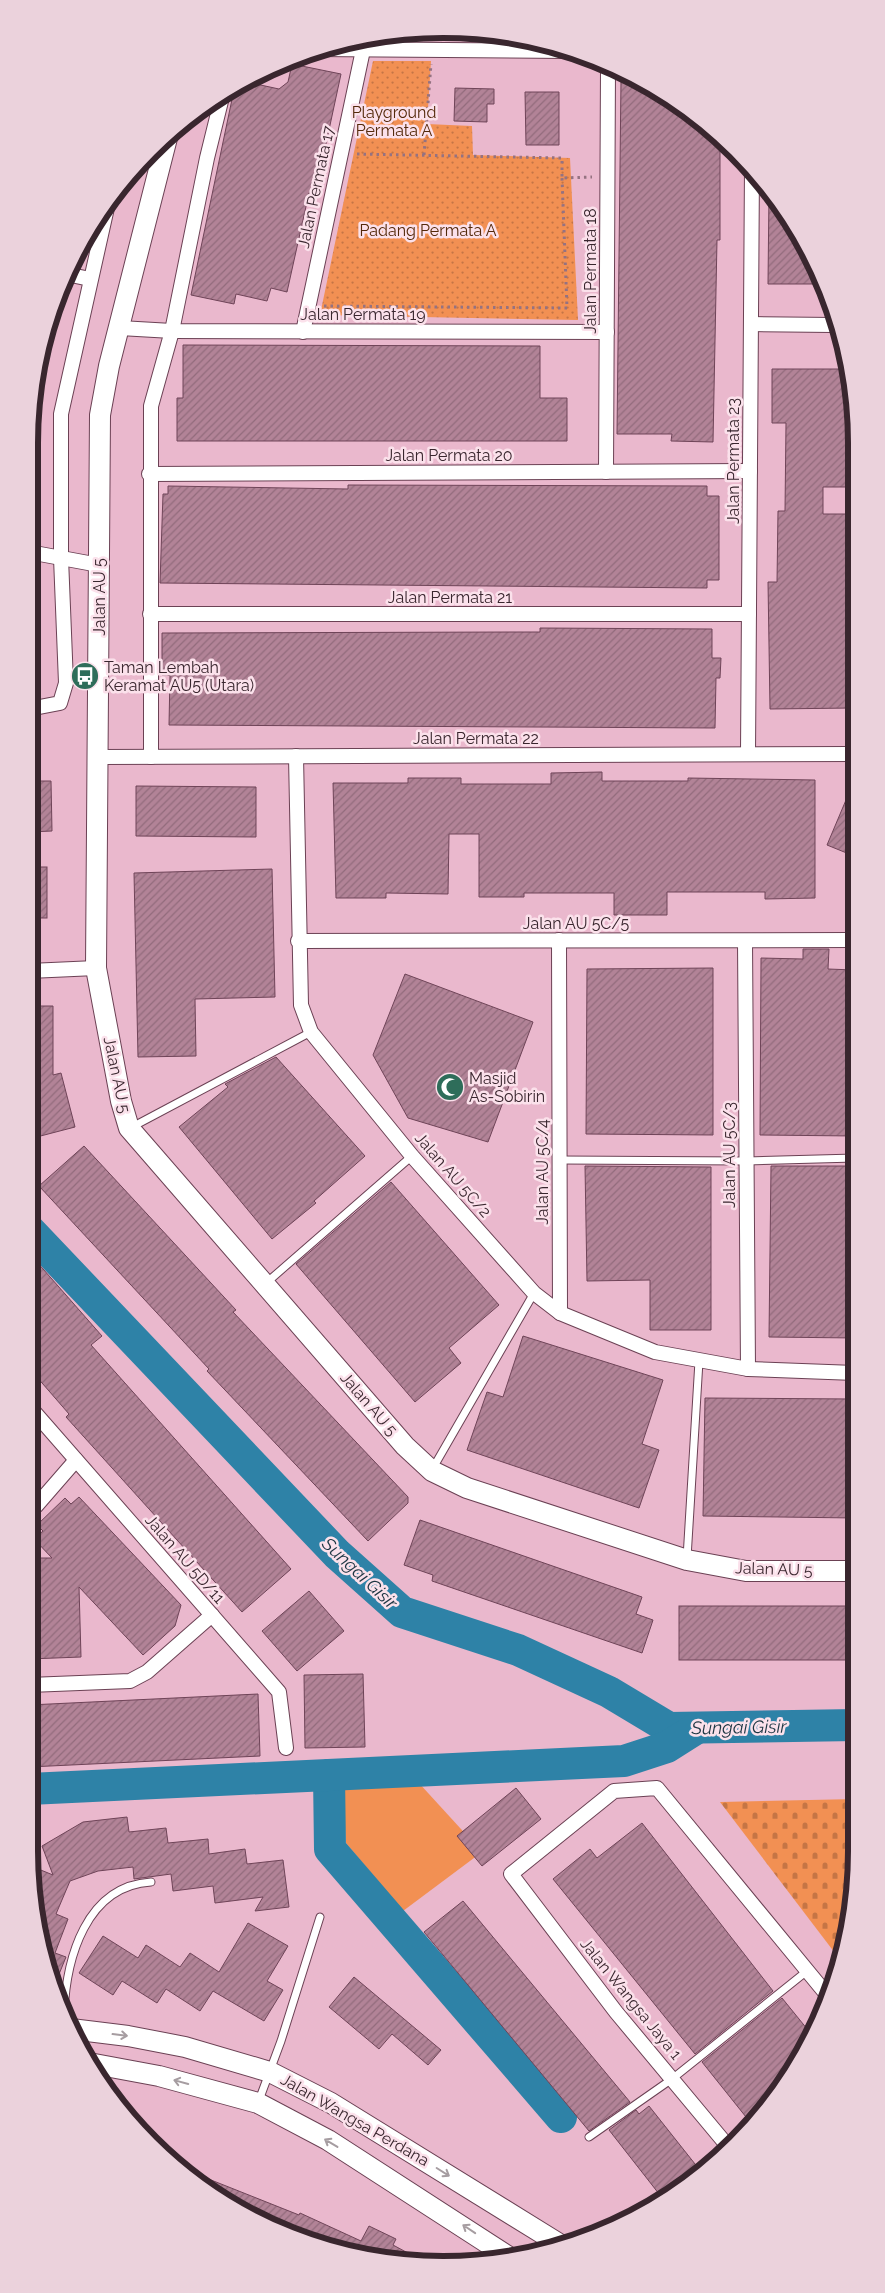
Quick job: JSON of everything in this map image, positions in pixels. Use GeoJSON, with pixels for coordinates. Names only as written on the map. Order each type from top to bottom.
{"type":"FeatureCollection","features":[{"type":"Feature","properties":{"kind":"main road","name":"Jalan AU 5"},"geometry":{"type":"LineString","coordinates":[[163,149],[109,366],[100,415],[96,968],[121,1101],[129,1128],[405,1446],[432,1471],[467,1488],[687,1560],[746,1571],[848,1571]]}},
{"type":"Feature","properties":{"kind":"main road","name":"Jalan Wangsa Perdana"},"geometry":{"type":"LineString","coordinates":[[79,2030],[185,2046],[270,2072],[331,2103],[553,2240]]}},
{"type":"Feature","properties":{"kind":"main road","name":"Jalan Wangsa Perdana"},"geometry":{"type":"LineString","coordinates":[[99,2065],[159,2076],[258,2103],[328,2140],[500,2251]]}},
{"type":"Feature","properties":{"kind":"street"},"geometry":{"type":"LineString","coordinates":[[344,50],[547,51]]}},
{"type":"Feature","properties":{"kind":"street","name":"Jalan Permata 17"},"geometry":{"type":"LineString","coordinates":[[303,332],[363,50]]}},
{"type":"Feature","properties":{"kind":"street","name":"Jalan Permata 18"},"geometry":{"type":"LineString","coordinates":[[606,472],[608,73]]}},
{"type":"Feature","properties":{"kind":"street"},"geometry":{"type":"LineString","coordinates":[[151,757],[149,474],[151,406],[172,331],[207,158],[221,103]]}},
{"type":"Feature","properties":{"kind":"street","name":"Jalan Permata 23"},"geometry":{"type":"LineString","coordinates":[[748,754],[752,181]]}},
{"type":"Feature","properties":{"kind":"street"},"geometry":{"type":"LineString","coordinates":[[38,707],[60,703],[66,683],[61,558],[61,414],[104,221]]}},
{"type":"Feature","properties":{"kind":"street"},"geometry":{"type":"LineString","coordinates":[[73,276],[90,280]]}},
{"type":"Feature","properties":{"kind":"street"},"geometry":{"type":"LineString","coordinates":[[751,324],[830,325]]}},
{"type":"Feature","properties":{"kind":"street","name":"Jalan Permata 19"},"geometry":{"type":"LineString","coordinates":[[120,328],[172,331],[607,332]]}},
{"type":"Feature","properties":{"kind":"street","name":"Jalan Permata 20"},"geometry":{"type":"LineString","coordinates":[[149,474],[750,471]]}},
{"type":"Feature","properties":{"kind":"street"},"geometry":{"type":"LineString","coordinates":[[38,554],[100,565]]}},
{"type":"Feature","properties":{"kind":"street","name":"Jalan Permata 21"},"geometry":{"type":"LineString","coordinates":[[150,614],[749,614]]}},
{"type":"Feature","properties":{"kind":"street","name":"Jalan Permata 22"},"geometry":{"type":"LineString","coordinates":[[98,757],[848,754]]}},
{"type":"Feature","properties":{"kind":"street","name":"Jalan AU 5C/2"},"geometry":{"type":"LineString","coordinates":[[296,756],[298,941],[301,1005],[311,1032],[412,1156],[534,1293],[560,1313],[655,1352],[748,1369],[848,1373]]}},
{"type":"Feature","properties":{"kind":"street","name":"Jalan AU 5C/4"},"geometry":{"type":"LineString","coordinates":[[559,940],[560,1313]]}},
{"type":"Feature","properties":{"kind":"street","name":"Jalan AU 5C/5"},"geometry":{"type":"LineString","coordinates":[[298,941],[848,940]]}},
{"type":"Feature","properties":{"kind":"street","name":"Jalan AU 5C/3"},"geometry":{"type":"LineString","coordinates":[[744,941],[748,1369]]}},
{"type":"Feature","properties":{"kind":"street"},"geometry":{"type":"LineString","coordinates":[[38,971],[96,968]]}},
{"type":"Feature","properties":{"kind":"street","name":"Jalan AU 5D/11"},"geometry":{"type":"LineString","coordinates":[[38,1416],[279,1692],[286,1748]]}},
{"type":"Feature","properties":{"kind":"street"},"geometry":{"type":"LineString","coordinates":[[38,1504],[76,1460]]}},
{"type":"Feature","properties":{"kind":"street"},"geometry":{"type":"LineString","coordinates":[[38,1685],[130,1681],[147,1672],[212,1615]]}},
{"type":"Feature","properties":{"kind":"street","name":"Jalan Wangsa Jaya 1"},"geometry":{"type":"LineString","coordinates":[[724,2142],[616,2012],[511,1874],[614,1791],[657,1788],[807,1971]]}},
{"type":"Feature","properties":{"kind":"street"},"geometry":{"type":"LineString","coordinates":[[807,1971],[823,1990]]}},
{"type":"Feature","properties":{"kind":"lane"},"geometry":{"type":"LineString","coordinates":[[495,41],[495,51]]}},
{"type":"Feature","properties":{"kind":"lane"},"geometry":{"type":"LineString","coordinates":[[129,1128],[311,1032]]}},
{"type":"Feature","properties":{"kind":"lane"},"geometry":{"type":"LineString","coordinates":[[264,1284],[412,1156]]}},
{"type":"Feature","properties":{"kind":"lane"},"geometry":{"type":"LineString","coordinates":[[560,1160],[747,1161],[848,1158]]}},
{"type":"Feature","properties":{"kind":"lane"},"geometry":{"type":"LineString","coordinates":[[432,1471],[534,1293]]}},
{"type":"Feature","properties":{"kind":"lane"},"geometry":{"type":"LineString","coordinates":[[687,1560],[698,1361]]}},
{"type":"Feature","properties":{"kind":"lane"},"geometry":{"type":"LineString","coordinates":[[65,1996],[73,1959],[83,1930],[97,1907],[124,1887],[151,1882]]}},
{"type":"Feature","properties":{"kind":"lane"},"geometry":{"type":"LineString","coordinates":[[258,2103],[270,2072],[320,1917]]}},
{"type":"Feature","properties":{"kind":"lane"},"geometry":{"type":"LineString","coordinates":[[589,2138],[672,2079],[807,1971]]}},
{"type":"Feature","properties":{"kind":"path"},"geometry":{"type":"LineString","coordinates":[[424,155],[431,61]]}},
{"type":"Feature","properties":{"kind":"path"},"geometry":{"type":"LineString","coordinates":[[324,297],[322,306],[567,308],[562,158],[354,154],[355,145]]}},
{"type":"Feature","properties":{"kind":"path"},"geometry":{"type":"LineString","coordinates":[[562,178],[607,176]]}},
{"type":"Feature","properties":{"kind":"green space","name":"Padang Permata A"},"geometry":{"type":"Polygon","coordinates":[[[373,61],[431,61],[427,124],[472,126],[473,155],[570,158],[578,320],[320,315],[373,61]]]}},
{"type":"Feature","properties":{"kind":"green space"},"geometry":{"type":"Polygon","coordinates":[[[418,1782],[482,1852],[403,1911],[346,1843],[342,1785],[418,1782]]]}},
{"type":"Feature","properties":{"kind":"green space"},"geometry":{"type":"Polygon","coordinates":[[[848,1799],[847,1877],[840,1930],[835,1953],[720,1802],[848,1799]]]}},
{"type":"Feature","properties":{"kind":"building"},"geometry":{"type":"Polygon","coordinates":[[[296,65],[341,74],[315,195],[309,193],[287,292],[271,288],[267,301],[236,294],[234,304],[191,295],[233,97],[255,84],[279,89],[288,82],[291,67],[296,65]]]}},
{"type":"Feature","properties":{"kind":"building"},"geometry":{"type":"Polygon","coordinates":[[[622,79],[668,106],[720,147],[720,240],[717,240],[713,442],[671,441],[672,434],[617,434],[622,79]]]}},
{"type":"Feature","properties":{"kind":"building"},"geometry":{"type":"Polygon","coordinates":[[[455,88],[494,89],[494,104],[487,104],[487,122],[454,121],[455,88]]]}},
{"type":"Feature","properties":{"kind":"building"},"geometry":{"type":"Polygon","coordinates":[[[525,92],[559,92],[559,145],[526,145],[525,92]]]}},
{"type":"Feature","properties":{"kind":"building"},"geometry":{"type":"Polygon","coordinates":[[[769,203],[793,240],[815,284],[768,284],[769,203]]]}},
{"type":"Feature","properties":{"kind":"building"},"geometry":{"type":"Polygon","coordinates":[[[183,345],[540,346],[540,398],[567,398],[567,441],[177,441],[177,398],[183,398],[183,345]]]}},
{"type":"Feature","properties":{"kind":"building"},"geometry":{"type":"Polygon","coordinates":[[[772,369],[841,369],[847,416],[848,487],[823,487],[823,514],[848,514],[848,708],[770,709],[768,582],[777,582],[778,511],[785,511],[786,423],[772,423],[772,369]]]}},
{"type":"Feature","properties":{"kind":"building"},"geometry":{"type":"Polygon","coordinates":[[[348,485],[707,486],[707,496],[719,496],[719,580],[707,580],[707,588],[160,583],[163,494],[168,494],[168,486],[348,489],[348,485]]]}},
{"type":"Feature","properties":{"kind":"building"},"geometry":{"type":"Polygon","coordinates":[[[540,628],[712,629],[712,658],[721,658],[720,678],[716,678],[715,728],[169,725],[170,675],[162,675],[162,633],[540,632],[540,628]]]}},
{"type":"Feature","properties":{"kind":"building"},"geometry":{"type":"Polygon","coordinates":[[[602,772],[602,781],[688,781],[688,778],[815,780],[815,898],[765,899],[765,892],[667,892],[667,915],[614,915],[614,893],[524,893],[524,897],[479,897],[479,834],[449,834],[448,894],[386,893],[386,898],[336,898],[333,783],[408,783],[408,778],[461,778],[461,784],[551,784],[551,773],[602,772]]]}},
{"type":"Feature","properties":{"kind":"building"},"geometry":{"type":"Polygon","coordinates":[[[38,781],[51,781],[52,831],[38,832],[38,781]]]}},
{"type":"Feature","properties":{"kind":"building"},"geometry":{"type":"Polygon","coordinates":[[[136,786],[256,787],[256,837],[136,836],[136,786]]]}},
{"type":"Feature","properties":{"kind":"building"},"geometry":{"type":"Polygon","coordinates":[[[848,795],[848,854],[827,845],[848,795]]]}},
{"type":"Feature","properties":{"kind":"building"},"geometry":{"type":"Polygon","coordinates":[[[38,867],[47,867],[47,918],[38,918],[38,867]]]}},
{"type":"Feature","properties":{"kind":"building"},"geometry":{"type":"Polygon","coordinates":[[[272,869],[275,997],[195,999],[196,1056],[138,1057],[134,873],[272,869]]]}},
{"type":"Feature","properties":{"kind":"building"},"geometry":{"type":"Polygon","coordinates":[[[803,949],[829,949],[828,969],[848,970],[848,1136],[760,1135],[761,958],[803,959],[803,949]]]}},
{"type":"Feature","properties":{"kind":"building"},"geometry":{"type":"Polygon","coordinates":[[[713,968],[713,1135],[586,1134],[587,969],[713,968]]]}},
{"type":"Feature","properties":{"kind":"building","name":"Masjid As-Sobirin"},"geometry":{"type":"Polygon","coordinates":[[[405,974],[533,1022],[488,1142],[408,1118],[373,1055],[405,974]]]}},
{"type":"Feature","properties":{"kind":"building"},"geometry":{"type":"Polygon","coordinates":[[[38,1006],[53,1006],[53,1075],[61,1073],[75,1127],[38,1137],[38,1006]]]}},
{"type":"Feature","properties":{"kind":"building"},"geometry":{"type":"Polygon","coordinates":[[[276,1057],[365,1156],[314,1201],[316,1203],[272,1239],[179,1127],[228,1087],[225,1084],[276,1057]]]}},
{"type":"Feature","properties":{"kind":"building"},"geometry":{"type":"Polygon","coordinates":[[[84,1146],[236,1310],[233,1312],[408,1497],[408,1503],[368,1541],[207,1371],[209,1369],[39,1186],[84,1146]]]}},
{"type":"Feature","properties":{"kind":"building"},"geometry":{"type":"Polygon","coordinates":[[[585,1166],[711,1167],[711,1330],[650,1330],[650,1280],[587,1281],[585,1166]]]}},
{"type":"Feature","properties":{"kind":"building"},"geometry":{"type":"Polygon","coordinates":[[[771,1166],[848,1166],[848,1338],[769,1337],[771,1166]]]}},
{"type":"Feature","properties":{"kind":"building"},"geometry":{"type":"Polygon","coordinates":[[[391,1182],[499,1305],[449,1348],[461,1363],[415,1402],[296,1264],[391,1182]]]}},
{"type":"Feature","properties":{"kind":"building"},"geometry":{"type":"Polygon","coordinates":[[[38,1263],[102,1336],[91,1345],[291,1569],[242,1612],[66,1417],[69,1414],[38,1378],[38,1263]]]}},
{"type":"Feature","properties":{"kind":"building"},"geometry":{"type":"Polygon","coordinates":[[[523,1336],[663,1380],[642,1444],[659,1450],[639,1508],[467,1450],[487,1392],[503,1397],[523,1336]]]}},
{"type":"Feature","properties":{"kind":"building"},"geometry":{"type":"Polygon","coordinates":[[[705,1398],[848,1399],[848,1518],[703,1516],[705,1398]]]}},
{"type":"Feature","properties":{"kind":"building"},"geometry":{"type":"Polygon","coordinates":[[[79,1497],[181,1605],[175,1626],[143,1655],[79,1587],[81,1657],[38,1659],[38,1558],[52,1558],[38,1543],[38,1535],[43,1531],[38,1524],[65,1498],[71,1504],[79,1497]]]}},
{"type":"Feature","properties":{"kind":"building"},"geometry":{"type":"Polygon","coordinates":[[[420,1520],[642,1597],[636,1614],[653,1620],[642,1653],[432,1581],[433,1575],[404,1565],[420,1520]]]}},
{"type":"Feature","properties":{"kind":"building"},"geometry":{"type":"Polygon","coordinates":[[[309,1591],[344,1631],[297,1671],[262,1631],[309,1591]]]}},
{"type":"Feature","properties":{"kind":"building"},"geometry":{"type":"Polygon","coordinates":[[[679,1606],[848,1606],[848,1660],[679,1660],[679,1606]]]}},
{"type":"Feature","properties":{"kind":"building"},"geometry":{"type":"Polygon","coordinates":[[[363,1674],[365,1747],[305,1748],[304,1675],[363,1674]]]}},
{"type":"Feature","properties":{"kind":"building"},"geometry":{"type":"Polygon","coordinates":[[[258,1694],[260,1756],[38,1767],[38,1705],[258,1694]]]}},
{"type":"Feature","properties":{"kind":"building"},"geometry":{"type":"Polygon","coordinates":[[[516,1788],[541,1819],[482,1866],[457,1836],[516,1788]]]}},
{"type":"Feature","properties":{"kind":"building"},"geometry":{"type":"Polygon","coordinates":[[[127,1817],[129,1832],[166,1828],[168,1843],[208,1839],[209,1854],[245,1849],[247,1864],[283,1860],[289,1907],[255,1911],[263,1897],[215,1903],[213,1886],[173,1891],[171,1874],[134,1879],[133,1867],[98,1871],[70,1881],[56,1914],[68,1919],[55,1953],[66,1957],[58,1977],[45,1930],[38,1869],[53,1875],[42,1846],[83,1822],[127,1817]]]}},
{"type":"Feature","properties":{"kind":"building"},"geometry":{"type":"Polygon","coordinates":[[[642,1823],[773,1991],[695,2054],[553,1879],[590,1849],[597,1858],[642,1823]]]}},
{"type":"Feature","properties":{"kind":"building"},"geometry":{"type":"Polygon","coordinates":[[[463,1901],[630,2102],[589,2131],[424,1932],[463,1901]]]}},
{"type":"Feature","properties":{"kind":"building"},"geometry":{"type":"Polygon","coordinates":[[[248,1923],[288,1946],[267,1981],[283,1990],[264,2021],[213,1991],[200,2011],[166,1989],[157,2003],[122,1981],[113,1995],[79,1973],[103,1936],[138,1958],[146,1945],[180,1967],[190,1953],[219,1972],[248,1923]]]}},
{"type":"Feature","properties":{"kind":"building"},"geometry":{"type":"Polygon","coordinates":[[[354,1977],[441,2050],[428,2065],[392,2034],[379,2049],[329,2007],[354,1977]]]}},
{"type":"Feature","properties":{"kind":"building"},"geometry":{"type":"Polygon","coordinates":[[[782,1998],[807,2028],[779,2076],[747,2118],[702,2062],[782,1998]]]}},
{"type":"Feature","properties":{"kind":"building"},"geometry":{"type":"Polygon","coordinates":[[[649,2106],[697,2166],[658,2193],[609,2130],[636,2110],[639,2114],[649,2106]]]}},
{"type":"Feature","properties":{"kind":"building"},"geometry":{"type":"Polygon","coordinates":[[[202,2177],[299,2215],[300,2213],[361,2241],[369,2226],[396,2239],[393,2245],[410,2254],[363,2248],[312,2234],[263,2214],[202,2177]]]}},
{"type":"Feature","properties":{"kind":"waterway","name":"Sungai Gisir"},"geometry":{"type":"LineString","coordinates":[[38,1239],[337,1554],[402,1612],[518,1650],[609,1692],[669,1728],[848,1725]]}},
{"type":"Feature","properties":{"kind":"waterway"},"geometry":{"type":"LineString","coordinates":[[38,1789],[624,1761],[667,1747],[697,1728]]}},
{"type":"Feature","properties":{"kind":"waterway"},"geometry":{"type":"LineString","coordinates":[[329,1775],[330,1849],[561,2117]]}},
{"type":"Feature","properties":{"kind":"place","name":"Taman Lembah Keramat AU5 (Utara)"},"geometry":{"type":"Point","coordinates":[85,676]}},
{"type":"Feature","properties":{"kind":"place","name":"Masjid As-Sobirin"},"geometry":{"type":"Point","coordinates":[450,1087]}},
{"type":"Feature","properties":{"kind":"park label","name":"Playground Permata A"},"geometry":{"type":"Point","coordinates":[394,121]}}]}
